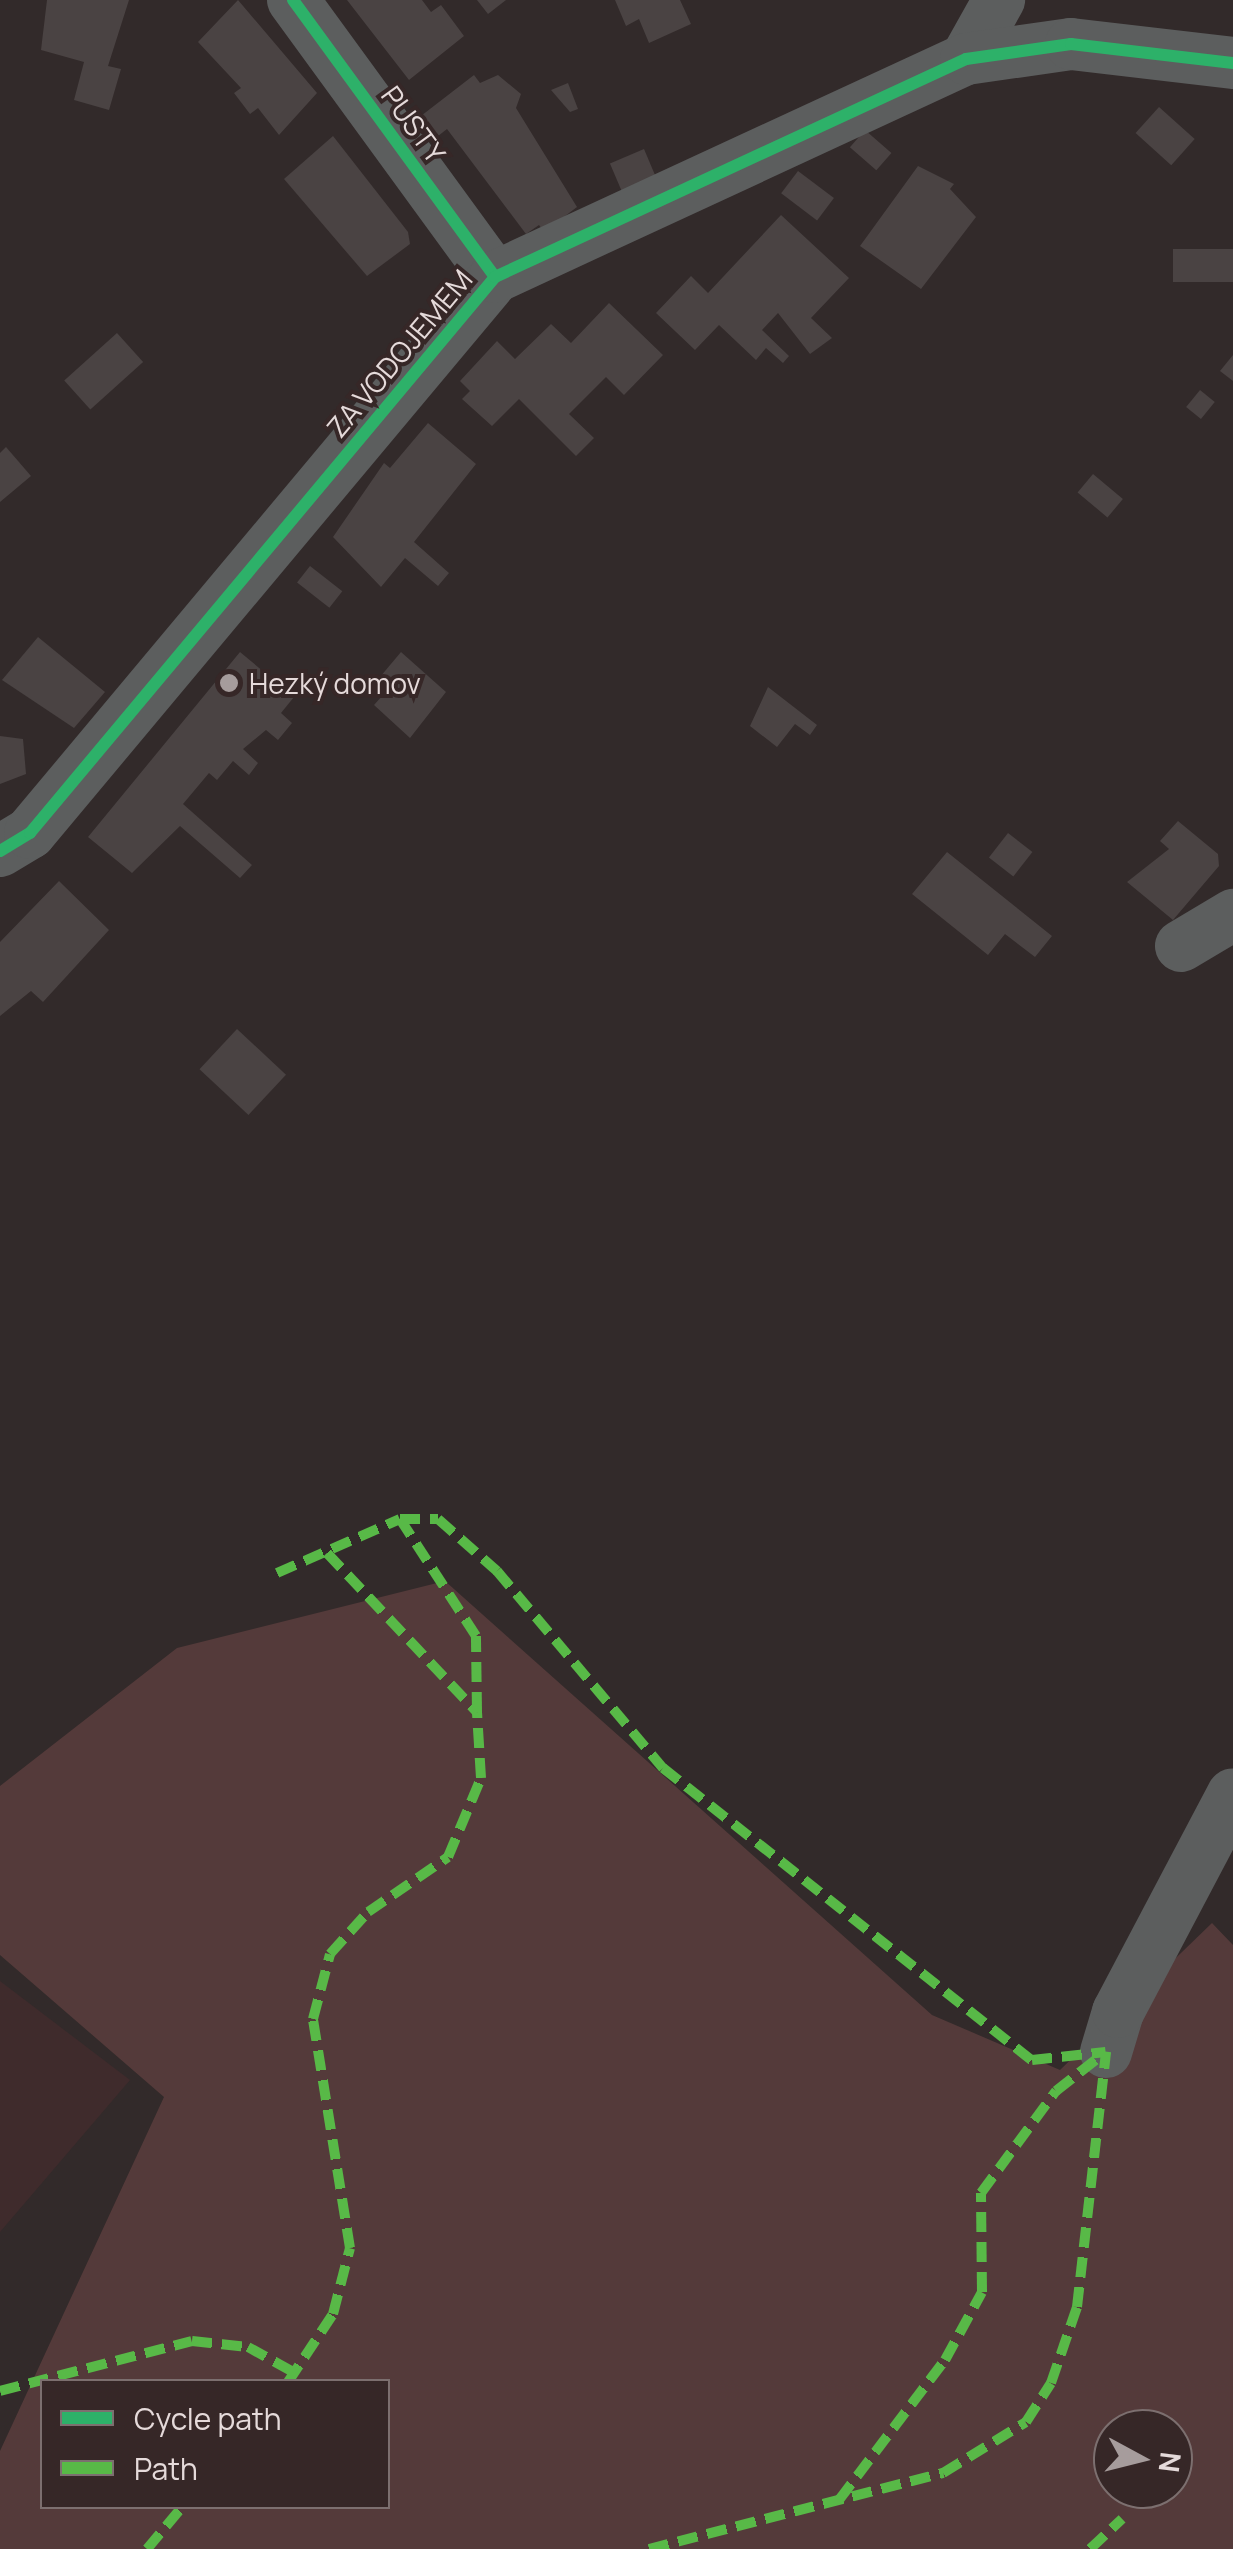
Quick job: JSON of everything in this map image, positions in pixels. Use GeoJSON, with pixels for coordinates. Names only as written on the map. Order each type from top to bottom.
{"type":"FeatureCollection","features":[{"type":"Feature","properties":{"kind":"street","name":"PUSTY"},"geometry":{"type":"LineString","coordinates":[[293,0],[495,277]]}},
{"type":"Feature","properties":{"kind":"street"},"geometry":{"type":"LineString","coordinates":[[966,59],[998,0]]}},
{"type":"Feature","properties":{"kind":"street","name":"ZA VODOJEMEM"},"geometry":{"type":"LineString","coordinates":[[0,851],[30,833],[495,277],[966,59],[1070,44],[1233,63]]}},
{"type":"Feature","properties":{"kind":"street"},"geometry":{"type":"LineString","coordinates":[[1180,946],[1233,915]]}},
{"type":"Feature","properties":{"kind":"street"},"geometry":{"type":"LineString","coordinates":[[1106,2052],[1118,2012],[1233,1794]]}},
{"type":"Feature","properties":{"kind":"shaded area"},"geometry":{"type":"Polygon","coordinates":[[[445,1581],[932,2015],[1060,2070],[1212,1923],[1233,1945],[1233,2549],[0,2549],[0,2451],[164,2097],[0,1955],[0,1786],[177,1648],[445,1581]]]}},
{"type":"Feature","properties":{"kind":"shaded area"},"geometry":{"type":"Polygon","coordinates":[[[0,1981],[130,2080],[0,2232],[0,1981]]]}},
{"type":"Feature","properties":{"kind":"building"},"geometry":{"type":"Polygon","coordinates":[[[47,0],[129,0],[108,66],[121,69],[109,110],[74,100],[84,62],[41,50],[47,0]]]}},
{"type":"Feature","properties":{"kind":"building"},"geometry":{"type":"Polygon","coordinates":[[[238,0],[317,93],[279,135],[258,108],[250,114],[234,93],[241,88],[198,42],[238,0]]]}},
{"type":"Feature","properties":{"kind":"building"},"geometry":{"type":"Polygon","coordinates":[[[347,0],[422,0],[431,12],[441,5],[464,36],[409,80],[347,0]]]}},
{"type":"Feature","properties":{"kind":"building"},"geometry":{"type":"Polygon","coordinates":[[[477,0],[506,0],[488,14],[477,0]]]}},
{"type":"Feature","properties":{"kind":"building"},"geometry":{"type":"Polygon","coordinates":[[[615,0],[680,0],[691,24],[649,43],[639,19],[626,26],[615,0]]]}},
{"type":"Feature","properties":{"kind":"building"},"geometry":{"type":"Polygon","coordinates":[[[474,75],[480,83],[498,75],[521,94],[516,108],[577,207],[544,232],[539,225],[526,234],[447,129],[433,140],[417,119],[474,75]]]}},
{"type":"Feature","properties":{"kind":"building"},"geometry":{"type":"Polygon","coordinates":[[[568,83],[578,109],[570,112],[551,90],[568,83]]]}},
{"type":"Feature","properties":{"kind":"building"},"geometry":{"type":"Polygon","coordinates":[[[1159,107],[1195,139],[1171,165],[1136,133],[1159,107]]]}},
{"type":"Feature","properties":{"kind":"building"},"geometry":{"type":"Polygon","coordinates":[[[865,130],[891,153],[876,170],[850,147],[865,130]]]}},
{"type":"Feature","properties":{"kind":"building"},"geometry":{"type":"Polygon","coordinates":[[[333,136],[408,232],[410,244],[367,276],[284,179],[333,136]]]}},
{"type":"Feature","properties":{"kind":"building"},"geometry":{"type":"Polygon","coordinates":[[[644,149],[657,179],[623,194],[610,163],[644,149]]]}},
{"type":"Feature","properties":{"kind":"building"},"geometry":{"type":"Polygon","coordinates":[[[918,166],[954,184],[950,189],[976,217],[921,289],[860,246],[918,166]]]}},
{"type":"Feature","properties":{"kind":"building"},"geometry":{"type":"Polygon","coordinates":[[[798,171],[834,198],[817,220],[781,193],[798,171]]]}},
{"type":"Feature","properties":{"kind":"building"},"geometry":{"type":"Polygon","coordinates":[[[781,215],[849,278],[811,318],[832,338],[810,354],[778,313],[762,330],[789,356],[783,363],[766,348],[756,360],[719,325],[695,350],[656,313],[691,276],[708,293],[781,215]]]}},
{"type":"Feature","properties":{"kind":"building"},"geometry":{"type":"Polygon","coordinates":[[[1173,249],[1233,249],[1233,282],[1173,282],[1173,249]]]}},
{"type":"Feature","properties":{"kind":"building"},"geometry":{"type":"Polygon","coordinates":[[[609,303],[663,355],[624,395],[606,377],[569,414],[594,438],[576,456],[519,399],[492,426],[462,399],[470,391],[460,381],[497,341],[515,359],[551,324],[571,343],[609,303]]]}},
{"type":"Feature","properties":{"kind":"building"},"geometry":{"type":"Polygon","coordinates":[[[117,333],[143,362],[90,409],[64,381],[117,333]]]}},
{"type":"Feature","properties":{"kind":"building"},"geometry":{"type":"Polygon","coordinates":[[[1233,355],[1233,381],[1220,371],[1233,355]]]}},
{"type":"Feature","properties":{"kind":"building"},"geometry":{"type":"Polygon","coordinates":[[[1200,390],[1215,402],[1201,419],[1186,407],[1200,390]]]}},
{"type":"Feature","properties":{"kind":"building"},"geometry":{"type":"Polygon","coordinates":[[[428,423],[476,464],[414,542],[449,573],[438,586],[405,558],[381,587],[333,537],[384,463],[390,468],[428,423]]]}},
{"type":"Feature","properties":{"kind":"building"},"geometry":{"type":"Polygon","coordinates":[[[6,447],[31,476],[0,502],[0,453],[6,447]]]}},
{"type":"Feature","properties":{"kind":"building"},"geometry":{"type":"Polygon","coordinates":[[[1093,474],[1123,499],[1107,517],[1078,492],[1093,474]]]}},
{"type":"Feature","properties":{"kind":"building"},"geometry":{"type":"Polygon","coordinates":[[[310,566],[342,591],[329,608],[297,583],[310,566]]]}},
{"type":"Feature","properties":{"kind":"building"},"geometry":{"type":"Polygon","coordinates":[[[38,637],[105,692],[74,728],[2,680],[38,637]]]}},
{"type":"Feature","properties":{"kind":"building"},"geometry":{"type":"Polygon","coordinates":[[[240,652],[294,697],[281,713],[292,723],[278,740],[266,730],[243,749],[258,763],[249,775],[233,761],[217,780],[209,773],[183,804],[252,865],[240,878],[180,826],[132,873],[88,837],[240,652]]]}},
{"type":"Feature","properties":{"kind":"building"},"geometry":{"type":"Polygon","coordinates":[[[401,652],[446,692],[410,738],[374,705],[391,686],[380,677],[401,652]]]}},
{"type":"Feature","properties":{"kind":"building"},"geometry":{"type":"Polygon","coordinates":[[[768,687],[817,725],[810,735],[795,724],[777,747],[750,726],[768,687]]]}},
{"type":"Feature","properties":{"kind":"building"},"geometry":{"type":"Polygon","coordinates":[[[0,736],[23,739],[26,774],[0,784],[0,736]]]}},
{"type":"Feature","properties":{"kind":"building"},"geometry":{"type":"Polygon","coordinates":[[[1178,821],[1218,854],[1219,866],[1173,920],[1127,882],[1169,849],[1160,841],[1178,821]]]}},
{"type":"Feature","properties":{"kind":"building"},"geometry":{"type":"Polygon","coordinates":[[[1008,833],[1032,852],[1013,877],[989,857],[1008,833]]]}},
{"type":"Feature","properties":{"kind":"building"},"geometry":{"type":"Polygon","coordinates":[[[947,852],[1052,936],[1035,957],[1005,934],[988,955],[912,894],[947,852]]]}},
{"type":"Feature","properties":{"kind":"building"},"geometry":{"type":"Polygon","coordinates":[[[59,881],[109,930],[43,1002],[31,991],[0,1016],[0,942],[59,881]]]}},
{"type":"Feature","properties":{"kind":"building"},"geometry":{"type":"Polygon","coordinates":[[[237,1029],[286,1075],[248,1115],[199,1069],[237,1029]]]}},
{"type":"Feature","properties":{"kind":"marked path"},"geometry":{"type":"LineString","coordinates":[[327,1553],[477,1712],[476,1636],[400,1519]]}},
{"type":"Feature","properties":{"kind":"marked path"},"geometry":{"type":"LineString","coordinates":[[277,1573],[400,1519],[438,1519],[497,1571],[663,1768],[1032,2060],[1106,2052]]}},
{"type":"Feature","properties":{"kind":"marked path"},"geometry":{"type":"LineString","coordinates":[[290,2379],[333,2314],[350,2248],[313,2019],[330,1954],[368,1912],[448,1857],[481,1778],[477,1712]]}},
{"type":"Feature","properties":{"kind":"marked path"},"geometry":{"type":"LineString","coordinates":[[649,2549],[943,2473],[1026,2422],[1051,2383],[1077,2307],[1106,2052]]}},
{"type":"Feature","properties":{"kind":"marked path"},"geometry":{"type":"LineString","coordinates":[[839,2500],[945,2360],[982,2292],[981,2193],[1056,2091],[1098,2058]]}},
{"type":"Feature","properties":{"kind":"marked path"},"geometry":{"type":"LineString","coordinates":[[46,2379],[192,2341],[248,2347],[295,2373]]}},
{"type":"Feature","properties":{"kind":"marked path"},"geometry":{"type":"LineString","coordinates":[[0,2391],[40,2381]]}},
{"type":"Feature","properties":{"kind":"marked path"},"geometry":{"type":"LineString","coordinates":[[147,2549],[180,2509]]}},
{"type":"Feature","properties":{"kind":"marked path"},"geometry":{"type":"LineString","coordinates":[[1090,2549],[1122,2519]]}},
{"type":"Feature","properties":{"kind":"cycle path"},"geometry":{"type":"LineString","coordinates":[[293,0],[495,277]]}},
{"type":"Feature","properties":{"kind":"cycle path"},"geometry":{"type":"LineString","coordinates":[[0,851],[30,833],[495,277],[966,59],[1071,44],[1233,63]]}},
{"type":"Feature","properties":{"kind":"place","name":"Hezký domov"},"geometry":{"type":"Point","coordinates":[229,683]}}]}
